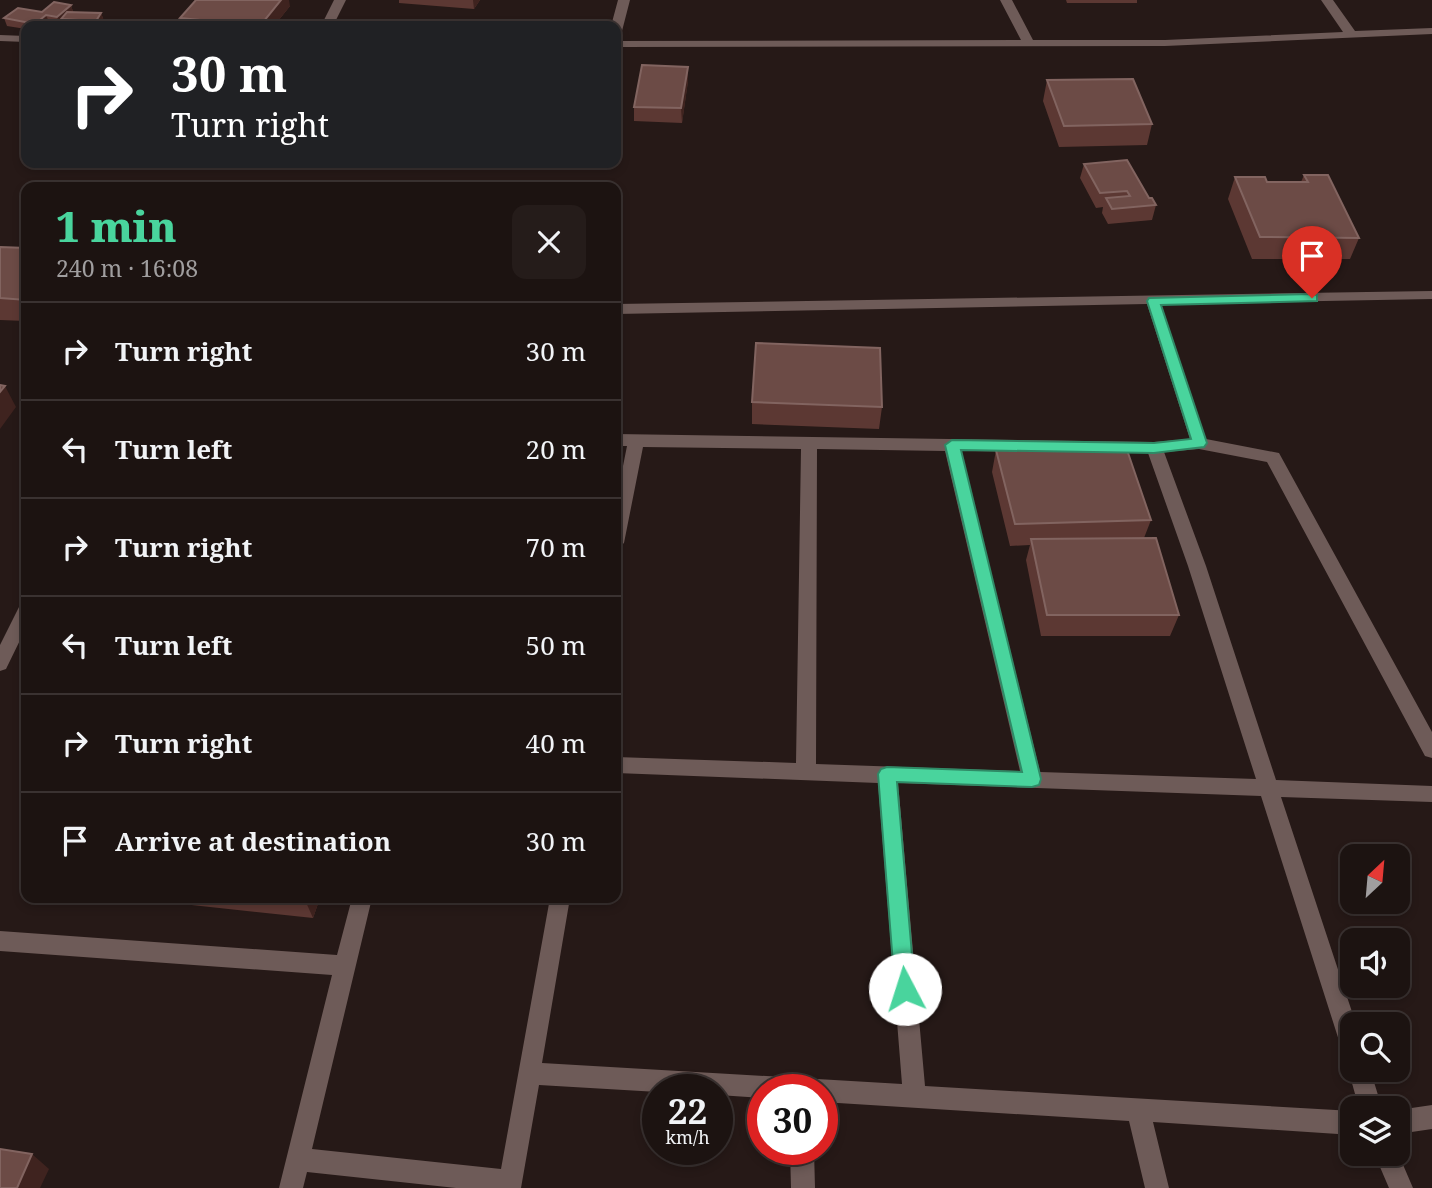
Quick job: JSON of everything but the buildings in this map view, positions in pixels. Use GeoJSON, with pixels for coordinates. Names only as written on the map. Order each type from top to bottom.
{"type":"FeatureCollection","features":[{"type":"Feature","properties":{"kind":"street"},"geometry":{"type":"LineString","coordinates":[[330,21],[340,0]]}},
{"type":"Feature","properties":{"kind":"street"},"geometry":{"type":"LineString","coordinates":[[619,21],[624,0]]}},
{"type":"Feature","properties":{"kind":"street"},"geometry":{"type":"LineString","coordinates":[[1006,0],[1029,43]]}},
{"type":"Feature","properties":{"kind":"street"},"geometry":{"type":"LineString","coordinates":[[1326,0],[1351,34]]}},
{"type":"Feature","properties":{"kind":"street"},"geometry":{"type":"LineString","coordinates":[[621,44],[1166,43],[1432,31]]}},
{"type":"Feature","properties":{"kind":"street"},"geometry":{"type":"LineString","coordinates":[[0,38],[21,39]]}},
{"type":"Feature","properties":{"kind":"street"},"geometry":{"type":"LineString","coordinates":[[621,309],[1432,295]]}},
{"type":"Feature","properties":{"kind":"street"},"geometry":{"type":"LineString","coordinates":[[1153,301],[1199,443]]}},
{"type":"Feature","properties":{"kind":"street"},"geometry":{"type":"LineString","coordinates":[[621,440],[1154,448],[1199,443],[1273,457],[1432,750]]}},
{"type":"Feature","properties":{"kind":"street"},"geometry":{"type":"LineString","coordinates":[[621,518],[636,441]]}},
{"type":"Feature","properties":{"kind":"street"},"geometry":{"type":"LineString","coordinates":[[806,772],[809,443]]}},
{"type":"Feature","properties":{"kind":"street"},"geometry":{"type":"LineString","coordinates":[[952,445],[1032,779]]}},
{"type":"Feature","properties":{"kind":"street"},"geometry":{"type":"LineString","coordinates":[[1154,448],[1197,566],[1341,1012]]}},
{"type":"Feature","properties":{"kind":"street"},"geometry":{"type":"LineString","coordinates":[[0,664],[21,620]]}},
{"type":"Feature","properties":{"kind":"street"},"geometry":{"type":"LineString","coordinates":[[621,765],[1432,794]]}},
{"type":"Feature","properties":{"kind":"street"},"geometry":{"type":"LineString","coordinates":[[887,774],[914,1096]]}},
{"type":"Feature","properties":{"kind":"street"},"geometry":{"type":"LineString","coordinates":[[292,1188],[361,903]]}},
{"type":"Feature","properties":{"kind":"street"},"geometry":{"type":"LineString","coordinates":[[299,1159],[510,1185],[559,903]]}},
{"type":"Feature","properties":{"kind":"street"},"geometry":{"type":"LineString","coordinates":[[0,941],[345,966]]}},
{"type":"Feature","properties":{"kind":"street"},"geometry":{"type":"LineString","coordinates":[[530,1073],[747,1086]]}},
{"type":"Feature","properties":{"kind":"street"},"geometry":{"type":"LineString","coordinates":[[838,1092],[1340,1122]]}},
{"type":"Feature","properties":{"kind":"street"},"geometry":{"type":"LineString","coordinates":[[1138,1110],[1157,1188]]}},
{"type":"Feature","properties":{"kind":"street"},"geometry":{"type":"LineString","coordinates":[[1410,1120],[1432,1117]]}},
{"type":"Feature","properties":{"kind":"street"},"geometry":{"type":"LineString","coordinates":[[802,1165],[803,1188]]}},
{"type":"Feature","properties":{"kind":"street"},"geometry":{"type":"LineString","coordinates":[[1392,1166],[1401,1188]]}},
{"type":"Feature","properties":{"kind":"route"},"geometry":{"type":"LineString","coordinates":[[905,989],[887,774],[1032,779],[952,445],[1154,448],[1199,443],[1153,301],[1312,298]]}}]}
